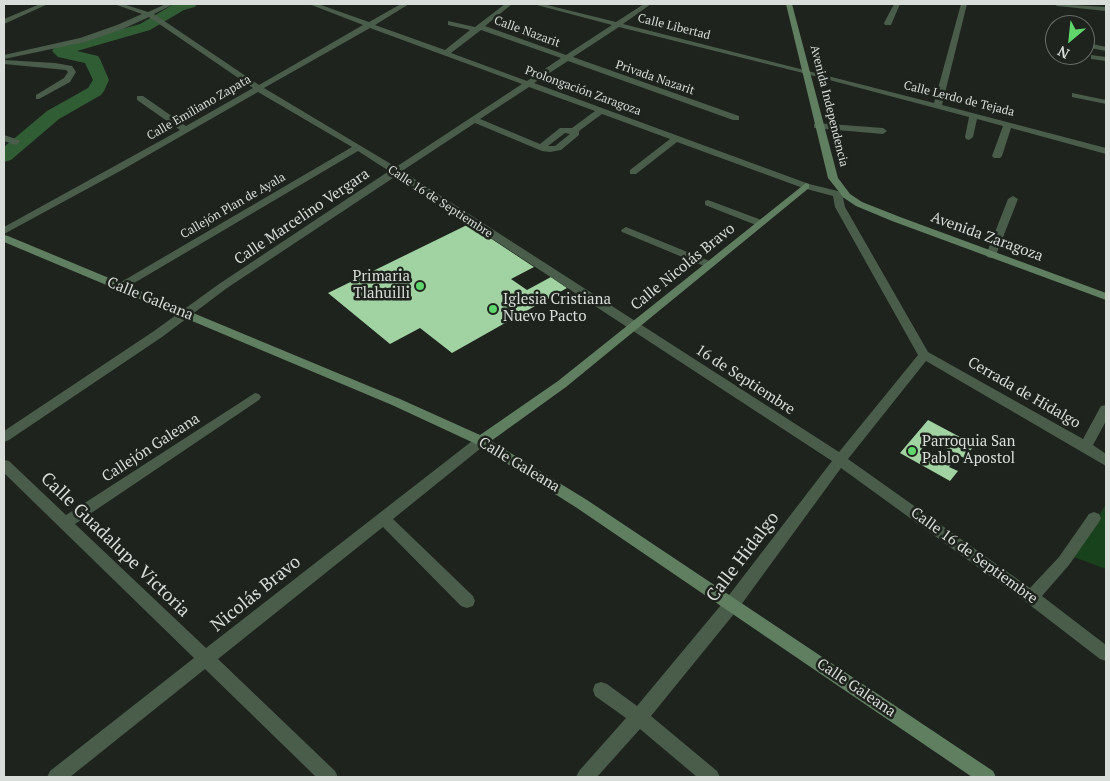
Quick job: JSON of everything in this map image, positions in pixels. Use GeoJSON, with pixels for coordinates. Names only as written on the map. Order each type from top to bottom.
{"type":"FeatureCollection","features":[{"type":"Feature","properties":{"kind":"main road","name":"Avenida Independencia"},"geometry":{"type":"LineString","coordinates":[[790,4],[817,126],[833,178],[843,195],[859,204]]}},
{"type":"Feature","properties":{"kind":"main road","name":"Calle Nicolás Bravo"},"geometry":{"type":"LineString","coordinates":[[481,441],[562,384],[806,186]]}},
{"type":"Feature","properties":{"kind":"main road","name":"Avenida Zaragoza"},"geometry":{"type":"LineString","coordinates":[[859,204],[1106,297]]}},
{"type":"Feature","properties":{"kind":"main road","name":"Calle Galeana"},"geometry":{"type":"LineString","coordinates":[[4,238],[396,402],[481,441],[582,504],[987,777]]}},
{"type":"Feature","properties":{"kind":"street"},"geometry":{"type":"LineString","coordinates":[[4,22],[45,4]]}},
{"type":"Feature","properties":{"kind":"street","name":"Calle 16 de Septiembre"},"geometry":{"type":"LineString","coordinates":[[117,4],[151,15],[162,21],[258,88],[358,147],[633,327]]}},
{"type":"Feature","properties":{"kind":"street"},"geometry":{"type":"LineString","coordinates":[[4,57],[82,40],[151,15],[171,4]]}},
{"type":"Feature","properties":{"kind":"street","name":"Prolongación Zaragoza"},"geometry":{"type":"LineString","coordinates":[[312,4],[806,186],[843,195]]}},
{"type":"Feature","properties":{"kind":"street","name":"Calle Emiliano Zapata"},"geometry":{"type":"LineString","coordinates":[[4,231],[186,130],[406,4]]}},
{"type":"Feature","properties":{"kind":"street"},"geometry":{"type":"LineString","coordinates":[[446,53],[509,4]]}},
{"type":"Feature","properties":{"kind":"street","name":"Calle Libertad"},"geometry":{"type":"LineString","coordinates":[[536,4],[806,72]]}},
{"type":"Feature","properties":{"kind":"street","name":"Calle Marcelino Vergara"},"geometry":{"type":"LineString","coordinates":[[4,437],[158,334],[184,313],[648,4]]}},
{"type":"Feature","properties":{"kind":"street"},"geometry":{"type":"LineString","coordinates":[[888,23],[897,4]]}},
{"type":"Feature","properties":{"kind":"street"},"geometry":{"type":"LineString","coordinates":[[937,106],[964,4]]}},
{"type":"Feature","properties":{"kind":"street"},"geometry":{"type":"LineString","coordinates":[[1057,4],[1106,9]]}},
{"type":"Feature","properties":{"kind":"street","name":"Calle Nazarit"},"geometry":{"type":"LineString","coordinates":[[451,23],[478,28],[566,59]]}},
{"type":"Feature","properties":{"kind":"street"},"geometry":{"type":"LineString","coordinates":[[39,97],[67,80],[72,72],[49,48]]}},
{"type":"Feature","properties":{"kind":"street","name":"Privada Nazarit"},"geometry":{"type":"LineString","coordinates":[[566,59],[736,118]]}},
{"type":"Feature","properties":{"kind":"street"},"geometry":{"type":"LineString","coordinates":[[4,62],[62,60]]}},
{"type":"Feature","properties":{"kind":"street","name":"Calle Lerdo de Tejada"},"geometry":{"type":"LineString","coordinates":[[806,72],[1106,150]]}},
{"type":"Feature","properties":{"kind":"street"},"geometry":{"type":"LineString","coordinates":[[1075,95],[1106,102]]}},
{"type":"Feature","properties":{"kind":"street"},"geometry":{"type":"LineString","coordinates":[[140,98],[186,130]]}},
{"type":"Feature","properties":{"kind":"street"},"geometry":{"type":"LineString","coordinates":[[475,120],[544,148],[558,148],[575,135],[576,133],[572,130],[601,111]]}},
{"type":"Feature","properties":{"kind":"street"},"geometry":{"type":"LineString","coordinates":[[969,136],[974,116]]}},
{"type":"Feature","properties":{"kind":"street"},"geometry":{"type":"LineString","coordinates":[[997,156],[1008,124]]}},
{"type":"Feature","properties":{"kind":"street"},"geometry":{"type":"LineString","coordinates":[[817,126],[883,131]]}},
{"type":"Feature","properties":{"kind":"street"},"geometry":{"type":"LineString","coordinates":[[4,138],[16,142]]}},
{"type":"Feature","properties":{"kind":"street"},"geometry":{"type":"LineString","coordinates":[[633,172],[676,138]]}},
{"type":"Feature","properties":{"kind":"street","name":"Callejón Plan de Ayala"},"geometry":{"type":"LineString","coordinates":[[120,287],[358,147]]}},
{"type":"Feature","properties":{"kind":"street","name":"Avenida Independencia"},"geometry":{"type":"LineString","coordinates":[[843,195],[840,207],[924,355]]}},
{"type":"Feature","properties":{"kind":"street"},"geometry":{"type":"LineString","coordinates":[[991,255],[1013,199]]}},
{"type":"Feature","properties":{"kind":"street"},"geometry":{"type":"LineString","coordinates":[[708,203],[760,223]]}},
{"type":"Feature","properties":{"kind":"street"},"geometry":{"type":"LineString","coordinates":[[626,230],[708,264]]}},
{"type":"Feature","properties":{"kind":"street","name":"16 de Septiembre"},"geometry":{"type":"LineString","coordinates":[[633,327],[840,460]]}},
{"type":"Feature","properties":{"kind":"street","name":"Cerrada de Hidalgo"},"geometry":{"type":"LineString","coordinates":[[924,355],[1086,447],[1106,461]]}},
{"type":"Feature","properties":{"kind":"street","name":"Calle Hidalgo"},"geometry":{"type":"LineString","coordinates":[[585,777],[639,717],[732,604],[840,460],[924,355]]}},
{"type":"Feature","properties":{"kind":"street","name":"Callejón Galeana"},"geometry":{"type":"LineString","coordinates":[[64,524],[255,397]]}},
{"type":"Feature","properties":{"kind":"street"},"geometry":{"type":"LineString","coordinates":[[1086,447],[1106,410]]}},
{"type":"Feature","properties":{"kind":"street","name":"Nicolás Bravo"},"geometry":{"type":"LineString","coordinates":[[56,777],[481,441]]}},
{"type":"Feature","properties":{"kind":"street","name":"Calle 16 de Septiembre"},"geometry":{"type":"LineString","coordinates":[[840,460],[1032,597],[1106,654]]}},
{"type":"Feature","properties":{"kind":"street","name":"Calle Guadalupe Victoria"},"geometry":{"type":"LineString","coordinates":[[4,465],[329,777]]}},
{"type":"Feature","properties":{"kind":"street"},"geometry":{"type":"LineString","coordinates":[[383,518],[468,601]]}},
{"type":"Feature","properties":{"kind":"street"},"geometry":{"type":"LineString","coordinates":[[1032,597],[1064,561],[1094,518]]}},
{"type":"Feature","properties":{"kind":"street"},"geometry":{"type":"LineString","coordinates":[[601,690],[639,717],[711,777]]}},
{"type":"Feature","properties":{"kind":"green space"},"geometry":{"type":"Polygon","coordinates":[[[1106,504],[1106,569],[1074,557],[1106,504]]]}},
{"type":"Feature","properties":{"kind":"building","name":"Primaria Tlahuilli"},"geometry":{"type":"Polygon","coordinates":[[[469,224],[534,267],[511,279],[527,290],[551,277],[567,288],[452,353],[420,328],[390,344],[328,293],[469,224]]]}},
{"type":"Feature","properties":{"kind":"building","name":"Parroquia San Pablo Apostol"},"geometry":{"type":"Polygon","coordinates":[[[928,420],[975,445],[964,458],[930,439],[921,450],[944,462],[947,458],[953,462],[949,467],[958,471],[950,481],[900,453],[928,420]]]}},
{"type":"Feature","properties":{"kind":"waterway"},"geometry":{"type":"LineString","coordinates":[[4,156],[53,115],[95,91],[101,80],[92,59],[64,54],[60,51],[145,27],[179,7],[190,4]]}},
{"type":"Feature","properties":{"kind":"place","name":"Primaria Tlahuilli"},"geometry":{"type":"Point","coordinates":[420,286]}},
{"type":"Feature","properties":{"kind":"place","name":"Iglesia Cristiana Nuevo Pacto"},"geometry":{"type":"Point","coordinates":[493,309]}},
{"type":"Feature","properties":{"kind":"place","name":"Parroquia San Pablo Apostol"},"geometry":{"type":"Point","coordinates":[912,451]}}]}
